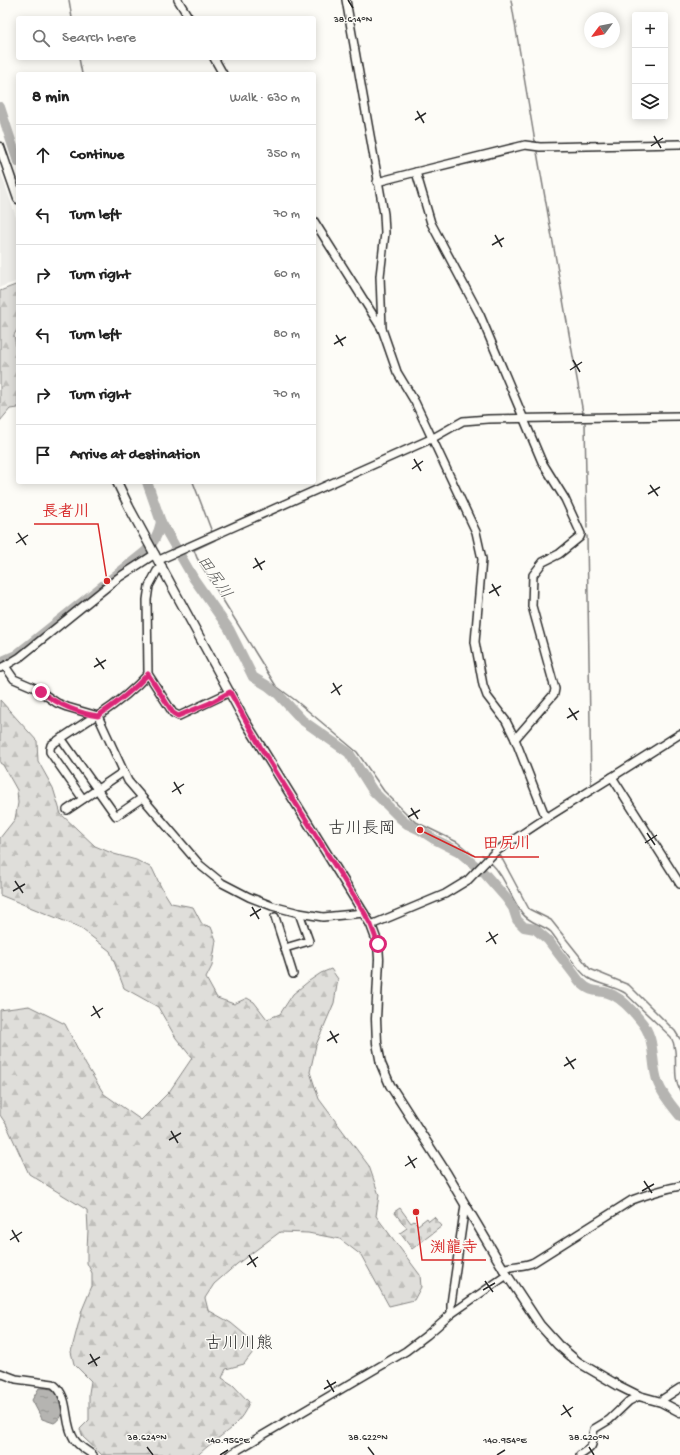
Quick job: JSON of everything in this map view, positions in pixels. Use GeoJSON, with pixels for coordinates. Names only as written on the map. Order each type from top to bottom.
{"type":"FeatureCollection","features":[{"type":"Feature","properties":{"kind":"street"},"geometry":{"type":"LineString","coordinates":[[178,0],[188,16]]}},
{"type":"Feature","properties":{"kind":"street"},"geometry":{"type":"LineString","coordinates":[[346,0],[377,182],[384,214],[385,233],[380,276],[382,329]]}},
{"type":"Feature","properties":{"kind":"street"},"geometry":{"type":"LineString","coordinates":[[215,60],[222,72]]}},
{"type":"Feature","properties":{"kind":"street"},"geometry":{"type":"LineString","coordinates":[[377,182],[525,145],[540,147],[680,144]]}},
{"type":"Feature","properties":{"kind":"street"},"geometry":{"type":"LineString","coordinates":[[0,147],[16,193]]}},
{"type":"Feature","properties":{"kind":"street"},"geometry":{"type":"LineString","coordinates":[[416,172],[431,223],[480,315],[542,462],[565,499],[581,534],[580,537],[559,554],[543,562],[532,575],[532,606],[536,625],[555,689],[554,694],[515,739]]}},
{"type":"Feature","properties":{"kind":"street"},"geometry":{"type":"LineString","coordinates":[[316,224],[382,329],[397,372],[415,402],[433,438],[476,532],[482,552],[476,650],[483,685],[487,696],[506,721],[515,739],[546,818]]}},
{"type":"Feature","properties":{"kind":"street"},"geometry":{"type":"LineString","coordinates":[[364,912],[323,917],[299,913],[272,906],[222,883],[200,865],[128,781],[96,716],[57,703],[36,688],[14,679],[3,667],[20,657],[118,578],[157,558],[172,554],[433,438],[463,421],[488,418],[523,419],[680,416]]}},
{"type":"Feature","properties":{"kind":"street"},"geometry":{"type":"LineString","coordinates":[[118,484],[129,507],[261,748],[371,925],[378,944],[379,959],[376,1019],[377,1043],[381,1064],[390,1085],[505,1272],[540,1325],[558,1345],[578,1362],[618,1386],[639,1396],[661,1402],[680,1412]]}},
{"type":"Feature","properties":{"kind":"street"},"geometry":{"type":"LineString","coordinates":[[157,558],[157,571],[149,586],[147,600],[149,659],[148,674],[173,713],[178,716],[210,703],[230,692]]}},
{"type":"Feature","properties":{"kind":"street"},"geometry":{"type":"LineString","coordinates":[[83,799],[50,752],[51,745],[118,702],[148,674]]}},
{"type":"Feature","properties":{"kind":"street"},"geometry":{"type":"LineString","coordinates":[[371,925],[445,894],[468,880],[496,852],[546,818],[680,734]]}},
{"type":"Feature","properties":{"kind":"street"},"geometry":{"type":"LineString","coordinates":[[61,738],[116,816],[142,798]]}},
{"type":"Feature","properties":{"kind":"street"},"geometry":{"type":"LineString","coordinates":[[67,810],[123,772]]}},
{"type":"Feature","properties":{"kind":"street"},"geometry":{"type":"LineString","coordinates":[[612,777],[680,884]]}},
{"type":"Feature","properties":{"kind":"street"},"geometry":{"type":"LineString","coordinates":[[285,948],[309,941],[299,913]]}},
{"type":"Feature","properties":{"kind":"street"},"geometry":{"type":"LineString","coordinates":[[275,917],[294,974]]}},
{"type":"Feature","properties":{"kind":"street"},"geometry":{"type":"LineString","coordinates":[[229,1455],[242,1452],[406,1351],[505,1272],[510,1266],[527,1265],[534,1262],[632,1200],[680,1186]]}},
{"type":"Feature","properties":{"kind":"street"},"geometry":{"type":"LineString","coordinates":[[451,1314],[451,1304],[465,1205]]}},
{"type":"Feature","properties":{"kind":"street"},"geometry":{"type":"LineString","coordinates":[[0,1374],[16,1379],[53,1384],[58,1388],[64,1398],[72,1436],[77,1443],[93,1455]]}},
{"type":"Feature","properties":{"kind":"street"},"geometry":{"type":"LineString","coordinates":[[661,1402],[663,1399],[680,1388]]}},
{"type":"Feature","properties":{"kind":"street"},"geometry":{"type":"LineString","coordinates":[[580,1455],[590,1448],[594,1442],[594,1429],[609,1420],[629,1401],[639,1396]]}},
{"type":"Feature","properties":{"kind":"shaded area"},"geometry":{"type":"Polygon","coordinates":[[[0,170],[16,217],[16,282],[0,287],[0,170]]]}},
{"type":"Feature","properties":{"kind":"green space"},"geometry":{"type":"Polygon","coordinates":[[[16,285],[16,332],[14,335],[16,346],[16,408],[10,409],[0,421],[0,291],[16,285]]]}},
{"type":"Feature","properties":{"kind":"green space"},"geometry":{"type":"Polygon","coordinates":[[[0,700],[37,741],[38,761],[53,788],[61,814],[95,846],[114,854],[136,860],[152,868],[171,903],[193,907],[202,924],[211,927],[216,940],[212,966],[206,978],[217,998],[234,1004],[247,998],[254,1002],[267,1019],[280,1014],[293,994],[309,981],[321,973],[331,969],[338,979],[334,1003],[316,1045],[310,1072],[319,1099],[369,1166],[379,1195],[376,1216],[420,1275],[421,1287],[414,1300],[389,1306],[361,1255],[340,1239],[308,1233],[280,1232],[237,1264],[214,1284],[205,1298],[208,1310],[231,1323],[249,1338],[253,1352],[244,1364],[226,1369],[222,1378],[233,1385],[249,1402],[245,1411],[234,1425],[198,1455],[102,1455],[83,1437],[80,1429],[89,1420],[89,1393],[91,1381],[74,1364],[71,1352],[82,1310],[92,1286],[92,1273],[87,1263],[87,1210],[29,1174],[6,1124],[0,1115],[0,1010],[29,1006],[65,1024],[86,1065],[104,1094],[141,1120],[169,1092],[192,1058],[176,1038],[158,1007],[124,988],[110,951],[79,927],[0,895],[0,838],[15,819],[18,803],[17,790],[3,765],[0,763],[0,700]]]}},
{"type":"Feature","properties":{"kind":"green space"},"geometry":{"type":"Polygon","coordinates":[[[400,1208],[411,1223],[414,1221],[418,1225],[427,1218],[429,1221],[434,1217],[442,1226],[412,1249],[400,1233],[407,1228],[394,1212],[400,1208]]]}},
{"type":"Feature","properties":{"kind":"water"},"geometry":{"type":"Polygon","coordinates":[[[39,1388],[54,1390],[60,1397],[62,1402],[62,1412],[58,1420],[54,1423],[42,1419],[32,1400],[39,1388]]]}},
{"type":"Feature","properties":{"kind":"waterway"},"geometry":{"type":"LineString","coordinates":[[69,0],[72,16]]}},
{"type":"Feature","properties":{"kind":"waterway"},"geometry":{"type":"LineString","coordinates":[[511,0],[535,142]]}},
{"type":"Feature","properties":{"kind":"waterway"},"geometry":{"type":"LineString","coordinates":[[79,60],[82,72]]}},
{"type":"Feature","properties":{"kind":"waterway","name":"田尻川"},"geometry":{"type":"LineString","coordinates":[[0,107],[16,156]]}},
{"type":"Feature","properties":{"kind":"waterway"},"geometry":{"type":"LineString","coordinates":[[537,152],[583,413]]}},
{"type":"Feature","properties":{"kind":"waterway"},"geometry":{"type":"LineString","coordinates":[[585,423],[587,528]]}},
{"type":"Feature","properties":{"kind":"waterway","name":"田尻川"},"geometry":{"type":"LineString","coordinates":[[148,484],[161,522],[194,579],[229,629],[253,677],[279,695],[302,720],[349,753],[373,791],[401,819],[407,824],[458,851],[485,874],[513,908],[517,920],[524,927],[535,929],[548,940],[580,982],[589,989],[613,995],[631,1009],[645,1027],[649,1035],[656,1075],[660,1088],[680,1116]]}},
{"type":"Feature","properties":{"kind":"waterway"},"geometry":{"type":"LineString","coordinates":[[194,484],[212,532]]}},
{"type":"Feature","properties":{"kind":"waterway"},"geometry":{"type":"LineString","coordinates":[[0,662],[16,655],[145,552],[155,538],[161,522]]}},
{"type":"Feature","properties":{"kind":"waterway"},"geometry":{"type":"LineString","coordinates":[[587,536],[591,785]]}},
{"type":"Feature","properties":{"kind":"waterway"},"geometry":{"type":"LineString","coordinates":[[215,538],[215,540],[194,550],[197,558],[276,686],[357,752],[384,791],[414,821],[457,842],[473,855]]}},
{"type":"Feature","properties":{"kind":"waterway"},"geometry":{"type":"LineString","coordinates":[[521,839],[612,781]]}},
{"type":"Feature","properties":{"kind":"waterway"},"geometry":{"type":"LineString","coordinates":[[499,853],[529,909],[551,920],[590,969],[629,985],[675,1031],[680,1039]]}},
{"type":"Feature","properties":{"kind":"waterway"},"geometry":{"type":"LineString","coordinates":[[490,862],[504,880],[522,913],[532,922],[551,932],[574,963],[588,978],[625,993],[671,1037],[674,1044],[676,1078],[680,1091]]}},
{"type":"Feature","properties":{"kind":"place","name":"長者川"},"geometry":{"type":"Point","coordinates":[107,581]}},
{"type":"Feature","properties":{"kind":"place","name":"田尻川"},"geometry":{"type":"Point","coordinates":[420,830]}},
{"type":"Feature","properties":{"kind":"place","name":"渕龍寺"},"geometry":{"type":"Point","coordinates":[416,1212]}},
{"type":"Feature","properties":{"kind":"district","name":"古川長岡"},"geometry":{"type":"Point","coordinates":[362,830]}},
{"type":"Feature","properties":{"kind":"district","name":"古川川熊"},"geometry":{"type":"Point","coordinates":[239,1345]}},
{"type":"Feature","properties":{"kind":"route"},"geometry":{"type":"LineString","coordinates":[[41,692],[57,703],[94,716],[98,716],[118,702],[148,674],[173,713],[178,716],[210,703],[230,692],[261,748],[364,912],[371,925],[378,944]]}}]}
